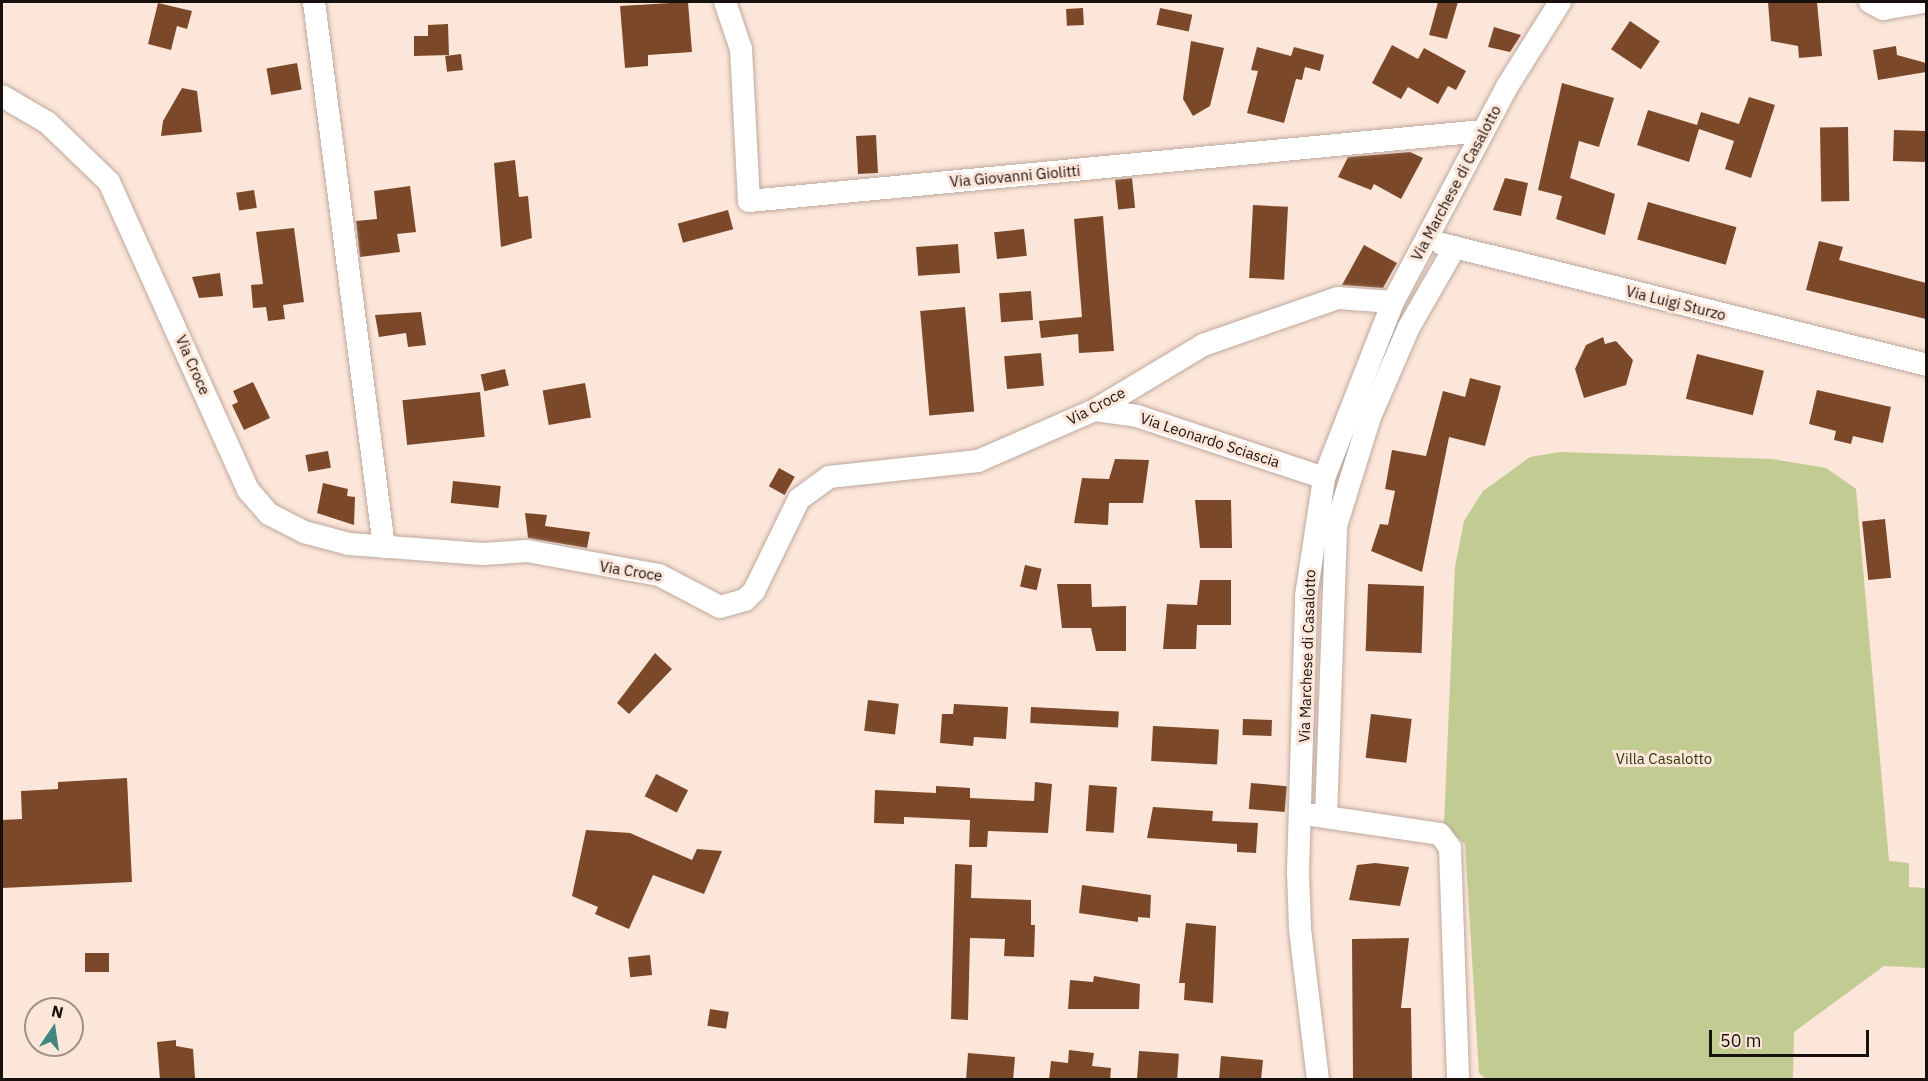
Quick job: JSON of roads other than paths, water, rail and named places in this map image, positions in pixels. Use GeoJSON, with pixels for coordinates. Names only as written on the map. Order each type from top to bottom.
{"type":"FeatureCollection","features":[{"type":"Feature","properties":{"kind":"street"},"geometry":{"type":"LineString","coordinates":[[314,2],[384,547]]}},
{"type":"Feature","properties":{"kind":"street","name":"Via Giovanni Giolitti"},"geometry":{"type":"LineString","coordinates":[[725,2],[741,49],[749,201],[1484,131]]}},
{"type":"Feature","properties":{"kind":"street","name":"Via Marchese di Casalotto"},"geometry":{"type":"LineString","coordinates":[[1318,1080],[1300,929],[1306,596],[1324,478],[1393,302],[1484,131],[1560,2]]}},
{"type":"Feature","properties":{"kind":"street"},"geometry":{"type":"LineString","coordinates":[[1870,2],[1883,9],[1923,2]]}},
{"type":"Feature","properties":{"kind":"street","name":"Via Croce"},"geometry":{"type":"LineString","coordinates":[[2,96],[48,123],[109,182],[256,503],[304,532],[384,547],[483,554],[527,551],[669,577],[708,605],[733,606],[754,591],[799,499],[829,477],[978,461],[1095,410],[1203,345],[1338,298],[1393,302]]}},
{"type":"Feature","properties":{"kind":"street","name":"Via Luigi Sturzo"},"geometry":{"type":"LineString","coordinates":[[1426,240],[1926,365]]}},
{"type":"Feature","properties":{"kind":"street"},"geometry":{"type":"LineString","coordinates":[[1326,817],[1336,526],[1370,417],[1409,327],[1455,247]]}},
{"type":"Feature","properties":{"kind":"street","name":"Via Leonardo Sciascia"},"geometry":{"type":"LineString","coordinates":[[1095,410],[1137,416],[1324,478]]}},
{"type":"Feature","properties":{"kind":"street"},"geometry":{"type":"LineString","coordinates":[[1302,813],[1440,834],[1449,848],[1458,1080]]}},
{"type":"Feature","properties":{"kind":"park label","name":"Villa Casalotto"},"geometry":{"type":"Point","coordinates":[1664,759]}}]}
